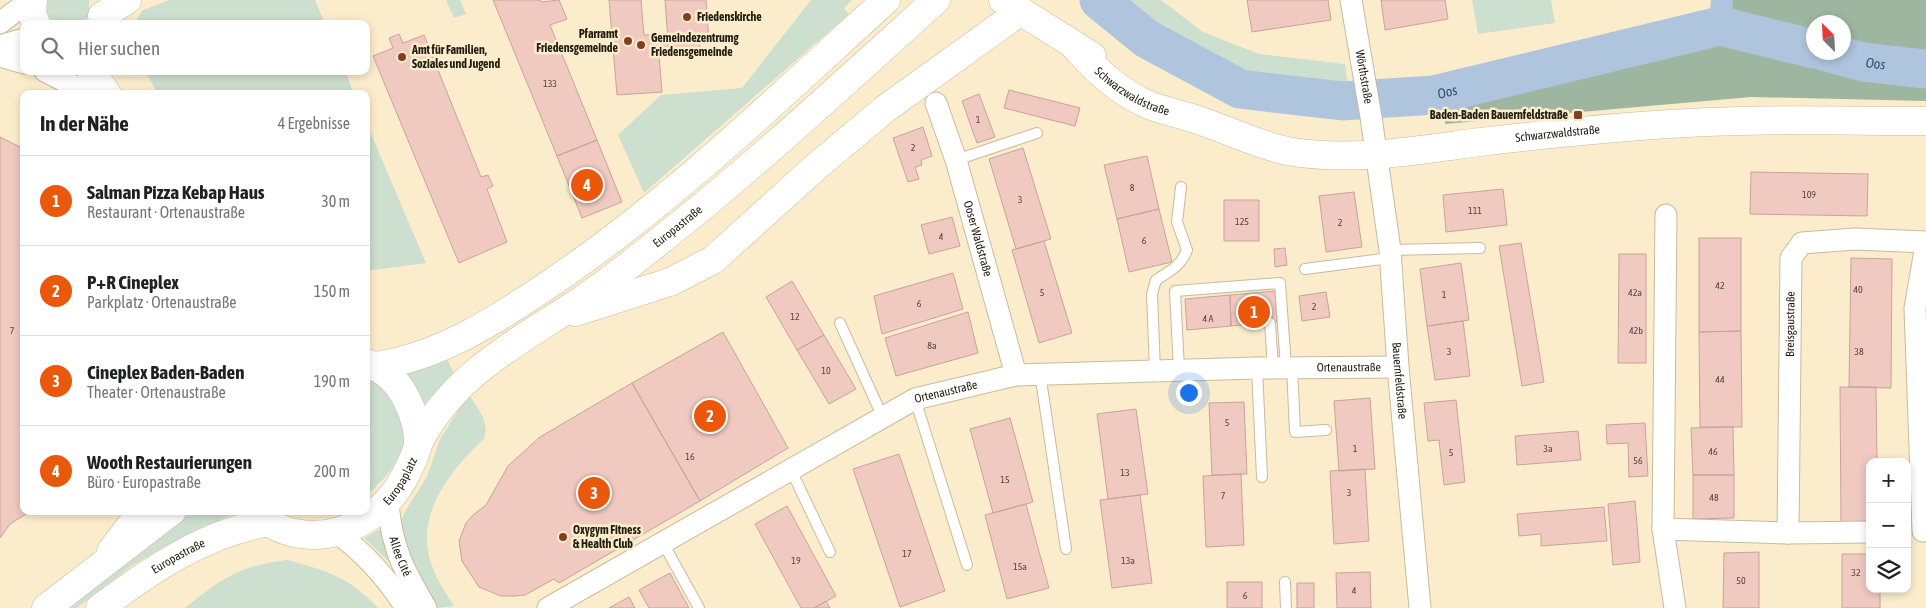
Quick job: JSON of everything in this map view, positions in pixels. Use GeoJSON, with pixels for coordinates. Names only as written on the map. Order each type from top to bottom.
{"type":"FeatureCollection","features":[{"type":"Feature","properties":{"kind":"main road"},"geometry":{"type":"LineString","coordinates":[[31,0],[34,20]]}},
{"type":"Feature","properties":{"kind":"main road"},"geometry":{"type":"LineString","coordinates":[[102,13],[127,0]]}},
{"type":"Feature","properties":{"kind":"main road","name":"Europastraße"},"geometry":{"type":"LineString","coordinates":[[418,444],[430,420],[446,399],[465,382],[498,354],[624,270],[704,206],[936,0]]}},
{"type":"Feature","properties":{"kind":"main road"},"geometry":{"type":"LineString","coordinates":[[550,320],[670,282],[713,260],[817,166],[1012,5]]}},
{"type":"Feature","properties":{"kind":"main road","name":"Schwarzwaldstraße"},"geometry":{"type":"LineString","coordinates":[[1012,5],[1076,48],[1157,92],[1197,119],[1257,142],[1288,151],[1324,155],[1376,154],[1541,135],[1671,124],[1761,120],[1926,121]]}},
{"type":"Feature","properties":{"kind":"main road"},"geometry":{"type":"LineString","coordinates":[[371,364],[409,359],[441,347],[501,316],[563,276],[678,188],[878,7]]}},
{"type":"Feature","properties":{"kind":"main road"},"geometry":{"type":"LineString","coordinates":[[94,75],[104,90]]}},
{"type":"Feature","properties":{"kind":"main road"},"geometry":{"type":"LineString","coordinates":[[113,75],[120,90]]}},
{"type":"Feature","properties":{"kind":"main road","name":"Europaplatz"},"geometry":{"type":"LineString","coordinates":[[259,517],[308,534],[338,533],[374,515],[388,502],[403,481],[418,444],[410,407],[401,389],[389,374],[371,364]]}},
{"type":"Feature","properties":{"kind":"main road"},"geometry":{"type":"LineString","coordinates":[[98,568],[139,515]]}},
{"type":"Feature","properties":{"kind":"main road"},"geometry":{"type":"LineString","coordinates":[[46,608],[167,515]]}},
{"type":"Feature","properties":{"kind":"main road","name":"Europastraße"},"geometry":{"type":"LineString","coordinates":[[100,608],[150,573],[197,546],[259,517]]}},
{"type":"Feature","properties":{"kind":"street"},"geometry":{"type":"LineString","coordinates":[[0,23],[31,0]]}},
{"type":"Feature","properties":{"kind":"street","name":"Wörthstraße"},"geometry":{"type":"LineString","coordinates":[[1351,0],[1376,154]]}},
{"type":"Feature","properties":{"kind":"street"},"geometry":{"type":"LineString","coordinates":[[0,46],[20,40]]}},
{"type":"Feature","properties":{"kind":"street"},"geometry":{"type":"LineString","coordinates":[[0,56],[20,62]]}},
{"type":"Feature","properties":{"kind":"street"},"geometry":{"type":"LineString","coordinates":[[53,75],[81,90]]}},
{"type":"Feature","properties":{"kind":"street","name":"Ooser Waldstraße"},"geometry":{"type":"LineString","coordinates":[[936,103],[956,160],[1016,375]]}},
{"type":"Feature","properties":{"kind":"street","name":"Bauernfeldstraße"},"geometry":{"type":"LineString","coordinates":[[1376,154],[1390,254],[1398,367],[1420,608]]}},
{"type":"Feature","properties":{"kind":"street"},"geometry":{"type":"LineString","coordinates":[[1666,215],[1663,530],[1674,608]]}},
{"type":"Feature","properties":{"kind":"street","name":"Breisgaustraße"},"geometry":{"type":"LineString","coordinates":[[1788,533],[1791,258],[1802,243],[1855,239],[1926,243],[1915,308],[1919,531]]}},
{"type":"Feature","properties":{"kind":"street","name":"Ortenaustraße"},"geometry":{"type":"LineString","coordinates":[[548,608],[915,399],[1016,375],[1277,367],[1398,367]]}},
{"type":"Feature","properties":{"kind":"street","name":"Allee Cité"},"geometry":{"type":"LineString","coordinates":[[388,502],[389,529],[395,550],[405,574],[426,608]]}},
{"type":"Feature","properties":{"kind":"street"},"geometry":{"type":"LineString","coordinates":[[1663,530],[1788,533],[1866,532]]}},
{"type":"Feature","properties":{"kind":"street","name":"Allee Cité"},"geometry":{"type":"LineString","coordinates":[[338,533],[375,566],[391,584],[406,608]]}},
{"type":"Feature","properties":{"kind":"lane"},"geometry":{"type":"LineString","coordinates":[[956,160],[1036,133]]}},
{"type":"Feature","properties":{"kind":"lane"},"geometry":{"type":"LineString","coordinates":[[1155,371],[1152,294],[1156,280],[1173,270],[1183,261],[1187,250],[1177,222],[1181,187]]}},
{"type":"Feature","properties":{"kind":"lane"},"geometry":{"type":"LineString","coordinates":[[1305,269],[1390,254],[1480,248]]}},
{"type":"Feature","properties":{"kind":"lane"},"geometry":{"type":"LineString","coordinates":[[1179,370],[1175,291],[1280,283],[1277,367],[1262,477]]}},
{"type":"Feature","properties":{"kind":"lane"},"geometry":{"type":"LineString","coordinates":[[840,323],[883,418]]}},
{"type":"Feature","properties":{"kind":"lane"},"geometry":{"type":"LineString","coordinates":[[1270,323],[1277,367],[1294,432],[1326,430]]}},
{"type":"Feature","properties":{"kind":"lane"},"geometry":{"type":"LineString","coordinates":[[1040,374],[1066,549]]}},
{"type":"Feature","properties":{"kind":"lane"},"geometry":{"type":"LineString","coordinates":[[915,399],[967,565]]}},
{"type":"Feature","properties":{"kind":"lane"},"geometry":{"type":"LineString","coordinates":[[791,470],[830,552]]}},
{"type":"Feature","properties":{"kind":"lane"},"geometry":{"type":"LineString","coordinates":[[663,543],[699,608]]}},
{"type":"Feature","properties":{"kind":"lane"},"geometry":{"type":"LineString","coordinates":[[1285,582],[1286,608]]}},
{"type":"Feature","properties":{"kind":"green space"},"geometry":{"type":"Polygon","coordinates":[[[46,0],[89,0],[89,16],[86,20],[50,20],[45,10],[46,0]]]}},
{"type":"Feature","properties":{"kind":"green space"},"geometry":{"type":"Polygon","coordinates":[[[169,0],[315,0],[323,20],[137,20],[141,11],[169,0]]]}},
{"type":"Feature","properties":{"kind":"green space"},"geometry":{"type":"Polygon","coordinates":[[[446,0],[460,0],[466,14],[454,18],[446,0]]]}},
{"type":"Feature","properties":{"kind":"green space"},"geometry":{"type":"Polygon","coordinates":[[[811,0],[852,0],[844,8],[849,14],[644,193],[618,135],[661,95],[742,88],[811,0]]]}},
{"type":"Feature","properties":{"kind":"green space"},"geometry":{"type":"Polygon","coordinates":[[[1126,0],[1161,0],[1203,32],[1259,54],[1345,64],[1348,87],[1269,79],[1229,70],[1211,63],[1177,43],[1126,0]]]}},
{"type":"Feature","properties":{"kind":"green space"},"geometry":{"type":"Polygon","coordinates":[[[1472,0],[1551,0],[1555,23],[1478,34],[1472,0]]]}},
{"type":"Feature","properties":{"kind":"green space"},"geometry":{"type":"Polygon","coordinates":[[[1732,0],[1926,0],[1926,101],[1751,97],[1445,124],[1442,103],[1729,36],[1732,0]]]}},
{"type":"Feature","properties":{"kind":"green space"},"geometry":{"type":"Polygon","coordinates":[[[147,75],[347,75],[352,90],[156,90],[147,75]]]}},
{"type":"Feature","properties":{"kind":"green space"},"geometry":{"type":"Polygon","coordinates":[[[370,131],[426,263],[370,270],[370,131]]]}},
{"type":"Feature","properties":{"kind":"green space"},"geometry":{"type":"Polygon","coordinates":[[[446,357],[454,373],[424,405],[414,383],[405,372],[446,357]]]}},
{"type":"Feature","properties":{"kind":"green space"},"geometry":{"type":"Polygon","coordinates":[[[382,379],[402,416],[405,432],[404,443],[395,463],[382,481],[370,492],[370,380],[382,379]]]}},
{"type":"Feature","properties":{"kind":"green space"},"geometry":{"type":"Polygon","coordinates":[[[470,396],[485,422],[484,439],[471,451],[448,480],[431,512],[427,530],[427,548],[432,566],[439,582],[454,606],[437,608],[410,563],[400,524],[404,513],[427,477],[440,439],[459,409],[470,396]]]}},
{"type":"Feature","properties":{"kind":"green space"},"geometry":{"type":"Polygon","coordinates":[[[187,515],[230,515],[160,549],[130,567],[77,608],[67,608],[154,543],[187,515]]]}},
{"type":"Feature","properties":{"kind":"green space"},"geometry":{"type":"Polygon","coordinates":[[[382,528],[411,598],[389,562],[364,538],[382,528]]]}},
{"type":"Feature","properties":{"kind":"green space"},"geometry":{"type":"Polygon","coordinates":[[[288,560],[337,576],[357,589],[378,608],[185,608],[232,575],[256,566],[288,560]]]}},
{"type":"Feature","properties":{"kind":"building"},"geometry":{"type":"Polygon","coordinates":[[[493,0],[540,0],[541,2],[559,0],[567,19],[550,25],[597,140],[557,156],[493,0]]]}},
{"type":"Feature","properties":{"kind":"building","name":"Gemeindezentrumg Friedensgemeinde"},"geometry":{"type":"Polygon","coordinates":[[[609,0],[641,0],[644,35],[667,34],[669,54],[659,55],[662,92],[617,95],[609,0]]]}},
{"type":"Feature","properties":{"kind":"building","name":"Friedenskirche"},"geometry":{"type":"Polygon","coordinates":[[[665,0],[706,0],[709,41],[699,41],[700,52],[669,54],[665,0]]]}},
{"type":"Feature","properties":{"kind":"building"},"geometry":{"type":"Polygon","coordinates":[[[1247,0],[1328,0],[1331,20],[1252,32],[1247,0]]]}},
{"type":"Feature","properties":{"kind":"building"},"geometry":{"type":"Polygon","coordinates":[[[1381,0],[1445,0],[1448,19],[1385,30],[1381,0]]]}},
{"type":"Feature","properties":{"kind":"building"},"geometry":{"type":"Polygon","coordinates":[[[399,34],[403,43],[424,35],[481,177],[488,175],[493,186],[487,189],[507,242],[459,263],[373,56],[393,48],[389,38],[399,34]]]}},
{"type":"Feature","properties":{"kind":"building"},"geometry":{"type":"Polygon","coordinates":[[[1009,90],[1080,108],[1075,126],[1004,108],[1009,90]]]}},
{"type":"Feature","properties":{"kind":"building"},"geometry":{"type":"Polygon","coordinates":[[[979,94],[995,137],[977,143],[962,101],[979,94]]]}},
{"type":"Feature","properties":{"kind":"building"},"geometry":{"type":"Polygon","coordinates":[[[923,127],[932,156],[921,160],[922,165],[915,167],[919,179],[908,182],[893,138],[923,127]]]}},
{"type":"Feature","properties":{"kind":"building"},"geometry":{"type":"Polygon","coordinates":[[[0,137],[20,147],[20,515],[25,515],[10,524],[0,538],[0,137]]]}},
{"type":"Feature","properties":{"kind":"building"},"geometry":{"type":"Polygon","coordinates":[[[597,140],[622,202],[582,218],[557,156],[597,140]]]}},
{"type":"Feature","properties":{"kind":"building"},"geometry":{"type":"Polygon","coordinates":[[[1023,148],[1051,239],[1016,249],[989,159],[1023,148]]]}},
{"type":"Feature","properties":{"kind":"building"},"geometry":{"type":"Polygon","coordinates":[[[1147,156],[1159,209],[1117,219],[1104,165],[1147,156]]]}},
{"type":"Feature","properties":{"kind":"building"},"geometry":{"type":"Polygon","coordinates":[[[1751,172],[1868,174],[1867,216],[1750,214],[1751,172]]]}},
{"type":"Feature","properties":{"kind":"building"},"geometry":{"type":"Polygon","coordinates":[[[1503,189],[1507,225],[1446,232],[1443,195],[1503,189]]]}},
{"type":"Feature","properties":{"kind":"building"},"geometry":{"type":"Polygon","coordinates":[[[1354,192],[1362,247],[1326,252],[1319,196],[1354,192]]]}},
{"type":"Feature","properties":{"kind":"building"},"geometry":{"type":"Polygon","coordinates":[[[1224,200],[1259,200],[1259,241],[1224,241],[1224,200]]]}},
{"type":"Feature","properties":{"kind":"building"},"geometry":{"type":"Polygon","coordinates":[[[1159,209],[1172,262],[1129,272],[1117,219],[1159,209]]]}},
{"type":"Feature","properties":{"kind":"building"},"geometry":{"type":"Polygon","coordinates":[[[952,217],[960,246],[929,254],[921,225],[952,217]]]}},
{"type":"Feature","properties":{"kind":"building"},"geometry":{"type":"Polygon","coordinates":[[[1699,238],[1741,238],[1741,331],[1699,332],[1699,238]]]}},
{"type":"Feature","properties":{"kind":"building"},"geometry":{"type":"Polygon","coordinates":[[[1044,241],[1072,333],[1039,343],[1012,250],[1044,241]]]}},
{"type":"Feature","properties":{"kind":"building"},"geometry":{"type":"Polygon","coordinates":[[[1521,243],[1544,382],[1522,386],[1499,246],[1521,243]]]}},
{"type":"Feature","properties":{"kind":"building"},"geometry":{"type":"Polygon","coordinates":[[[1285,248],[1287,265],[1275,267],[1274,249],[1285,248]]]}},
{"type":"Feature","properties":{"kind":"building"},"geometry":{"type":"Polygon","coordinates":[[[1619,254],[1646,254],[1646,363],[1618,363],[1619,254]]]}},
{"type":"Feature","properties":{"kind":"building"},"geometry":{"type":"Polygon","coordinates":[[[1851,258],[1892,259],[1891,388],[1849,387],[1851,258]]]}},
{"type":"Feature","properties":{"kind":"building"},"geometry":{"type":"Polygon","coordinates":[[[1461,263],[1469,320],[1427,326],[1420,269],[1461,263]]]}},
{"type":"Feature","properties":{"kind":"building"},"geometry":{"type":"Polygon","coordinates":[[[953,273],[963,309],[882,334],[874,296],[953,273]]]}},
{"type":"Feature","properties":{"kind":"building"},"geometry":{"type":"Polygon","coordinates":[[[792,281],[824,335],[797,350],[766,297],[792,281]]]}},
{"type":"Feature","properties":{"kind":"building"},"geometry":{"type":"Polygon","coordinates":[[[1275,291],[1277,322],[1231,326],[1230,295],[1275,291]]]}},
{"type":"Feature","properties":{"kind":"building"},"geometry":{"type":"Polygon","coordinates":[[[1326,292],[1330,317],[1302,321],[1299,296],[1326,292]]]}},
{"type":"Feature","properties":{"kind":"building"},"geometry":{"type":"Polygon","coordinates":[[[1230,295],[1231,326],[1187,330],[1185,299],[1230,295]]]}},
{"type":"Feature","properties":{"kind":"building"},"geometry":{"type":"Polygon","coordinates":[[[968,312],[978,353],[896,376],[885,338],[968,312]]]}},
{"type":"Feature","properties":{"kind":"building"},"geometry":{"type":"Polygon","coordinates":[[[1463,321],[1470,376],[1435,380],[1427,326],[1463,321]]]}},
{"type":"Feature","properties":{"kind":"building"},"geometry":{"type":"Polygon","coordinates":[[[1741,331],[1742,427],[1700,427],[1699,332],[1741,331]]]}},
{"type":"Feature","properties":{"kind":"building"},"geometry":{"type":"Polygon","coordinates":[[[723,332],[788,448],[700,501],[632,383],[723,332]]]}},
{"type":"Feature","properties":{"kind":"building"},"geometry":{"type":"Polygon","coordinates":[[[824,335],[856,389],[829,404],[797,350],[824,335]]]}},
{"type":"Feature","properties":{"kind":"building"},"geometry":{"type":"Polygon","coordinates":[[[632,383],[700,501],[559,583],[554,579],[525,595],[514,596],[501,596],[479,587],[462,561],[459,541],[466,523],[486,505],[508,466],[540,437],[632,383]]]}},
{"type":"Feature","properties":{"kind":"building"},"geometry":{"type":"Polygon","coordinates":[[[1840,387],[1876,387],[1877,458],[1866,458],[1866,521],[1841,522],[1840,387]]]}},
{"type":"Feature","properties":{"kind":"building"},"geometry":{"type":"Polygon","coordinates":[[[1370,398],[1375,469],[1339,471],[1334,401],[1370,398]]]}},
{"type":"Feature","properties":{"kind":"building"},"geometry":{"type":"Polygon","coordinates":[[[1456,400],[1465,482],[1444,485],[1439,440],[1428,441],[1424,403],[1456,400]]]}},
{"type":"Feature","properties":{"kind":"building"},"geometry":{"type":"Polygon","coordinates":[[[1244,402],[1247,474],[1212,475],[1209,403],[1244,402]]]}},
{"type":"Feature","properties":{"kind":"building"},"geometry":{"type":"Polygon","coordinates":[[[1136,409],[1148,494],[1108,499],[1097,414],[1136,409]]]}},
{"type":"Feature","properties":{"kind":"building"},"geometry":{"type":"Polygon","coordinates":[[[1010,418],[1033,502],[993,513],[970,429],[1010,418]]]}},
{"type":"Feature","properties":{"kind":"building"},"geometry":{"type":"Polygon","coordinates":[[[1645,423],[1648,476],[1629,477],[1628,443],[1607,444],[1606,425],[1645,423]]]}},
{"type":"Feature","properties":{"kind":"building"},"geometry":{"type":"Polygon","coordinates":[[[1733,427],[1734,475],[1693,475],[1691,428],[1733,427]]]}},
{"type":"Feature","properties":{"kind":"building"},"geometry":{"type":"Polygon","coordinates":[[[1578,431],[1581,460],[1517,465],[1515,436],[1578,431]]]}},
{"type":"Feature","properties":{"kind":"building"},"geometry":{"type":"Polygon","coordinates":[[[899,454],[945,591],[900,607],[853,469],[899,454]]]}},
{"type":"Feature","properties":{"kind":"building"},"geometry":{"type":"Polygon","coordinates":[[[1365,469],[1369,541],[1334,544],[1330,471],[1365,469]]]}},
{"type":"Feature","properties":{"kind":"building"},"geometry":{"type":"Polygon","coordinates":[[[1241,474],[1244,545],[1206,547],[1203,476],[1241,474]]]}},
{"type":"Feature","properties":{"kind":"building"},"geometry":{"type":"Polygon","coordinates":[[[1693,475],[1734,475],[1734,518],[1693,519],[1693,475]]]}},
{"type":"Feature","properties":{"kind":"building"},"geometry":{"type":"Polygon","coordinates":[[[1140,495],[1152,583],[1112,588],[1100,500],[1140,495]]]}},
{"type":"Feature","properties":{"kind":"building"},"geometry":{"type":"Polygon","coordinates":[[[1635,501],[1640,562],[1613,565],[1608,504],[1635,501]]]}},
{"type":"Feature","properties":{"kind":"building"},"geometry":{"type":"Polygon","coordinates":[[[1026,504],[1049,588],[1007,599],[985,515],[1026,504]]]}},
{"type":"Feature","properties":{"kind":"building"},"geometry":{"type":"Polygon","coordinates":[[[787,506],[836,596],[814,608],[801,608],[755,524],[787,506]]]}},
{"type":"Feature","properties":{"kind":"building"},"geometry":{"type":"Polygon","coordinates":[[[1604,507],[1607,541],[1541,546],[1541,534],[1519,536],[1517,514],[1604,507]]]}},
{"type":"Feature","properties":{"kind":"building"},"geometry":{"type":"Polygon","coordinates":[[[1759,552],[1759,608],[1723,608],[1724,553],[1759,552]]]}},
{"type":"Feature","properties":{"kind":"building"},"geometry":{"type":"Polygon","coordinates":[[[1842,554],[1866,554],[1866,593],[1880,593],[1880,608],[1842,608],[1842,554]]]}},
{"type":"Feature","properties":{"kind":"building"},"geometry":{"type":"Polygon","coordinates":[[[1370,572],[1371,608],[1337,608],[1336,573],[1370,572]]]}},
{"type":"Feature","properties":{"kind":"building"},"geometry":{"type":"Polygon","coordinates":[[[670,573],[689,608],[649,608],[639,590],[670,573]]]}},
{"type":"Feature","properties":{"kind":"building"},"geometry":{"type":"Polygon","coordinates":[[[1227,582],[1262,582],[1262,608],[1227,608],[1227,582]]]}},
{"type":"Feature","properties":{"kind":"building"},"geometry":{"type":"Polygon","coordinates":[[[1297,583],[1314,583],[1314,608],[1297,608],[1297,583]]]}},
{"type":"Feature","properties":{"kind":"building"},"geometry":{"type":"Polygon","coordinates":[[[629,597],[635,608],[609,608],[629,597]]]}},
{"type":"Feature","properties":{"kind":"building"},"geometry":{"type":"Polygon","coordinates":[[[826,601],[830,608],[814,608],[826,601]]]}},
{"type":"Feature","properties":{"kind":"waterway","name":"Oos"},"geometry":{"type":"LineString","coordinates":[[1099,0],[1147,39],[1240,89],[1342,101],[1434,95],[1720,26],[1806,47]]}},
{"type":"Feature","properties":{"kind":"waterway"},"geometry":{"type":"LineString","coordinates":[[1720,26],[1722,0]]}},
{"type":"Feature","properties":{"kind":"waterway","name":"Oos"},"geometry":{"type":"LineString","coordinates":[[1851,59],[1863,62],[1926,69]]}},
{"type":"Feature","properties":{"kind":"place","name":"Friedenskirche"},"geometry":{"type":"Point","coordinates":[687,17]}},
{"type":"Feature","properties":{"kind":"place","name":"Pfarramt Friedensgemeinde"},"geometry":{"type":"Point","coordinates":[628,41]}},
{"type":"Feature","properties":{"kind":"place","name":"Gemeindezentrumg Friedensgemeinde"},"geometry":{"type":"Point","coordinates":[641,45]}},
{"type":"Feature","properties":{"kind":"place","name":"Amt für Familien, Soziales und Jugend"},"geometry":{"type":"Point","coordinates":[402,57]}},
{"type":"Feature","properties":{"kind":"place","name":"Baden-Baden Bauernfeldstraße"},"geometry":{"type":"Point","coordinates":[1578,115]}},
{"type":"Feature","properties":{"kind":"place","name":"Wooth Restaurierungen"},"geometry":{"type":"Point","coordinates":[587,185]}},
{"type":"Feature","properties":{"kind":"place","name":"Salman Pizza Kebap Haus"},"geometry":{"type":"Point","coordinates":[1254,312]}},
{"type":"Feature","properties":{"kind":"place","name":"P+R Cineplex"},"geometry":{"type":"Point","coordinates":[710,416]}},
{"type":"Feature","properties":{"kind":"place","name":"Cineplex Baden-Baden"},"geometry":{"type":"Point","coordinates":[594,493]}},
{"type":"Feature","properties":{"kind":"place","name":"Oxygym Fitness & Health Club"},"geometry":{"type":"Point","coordinates":[563,537]}}]}
